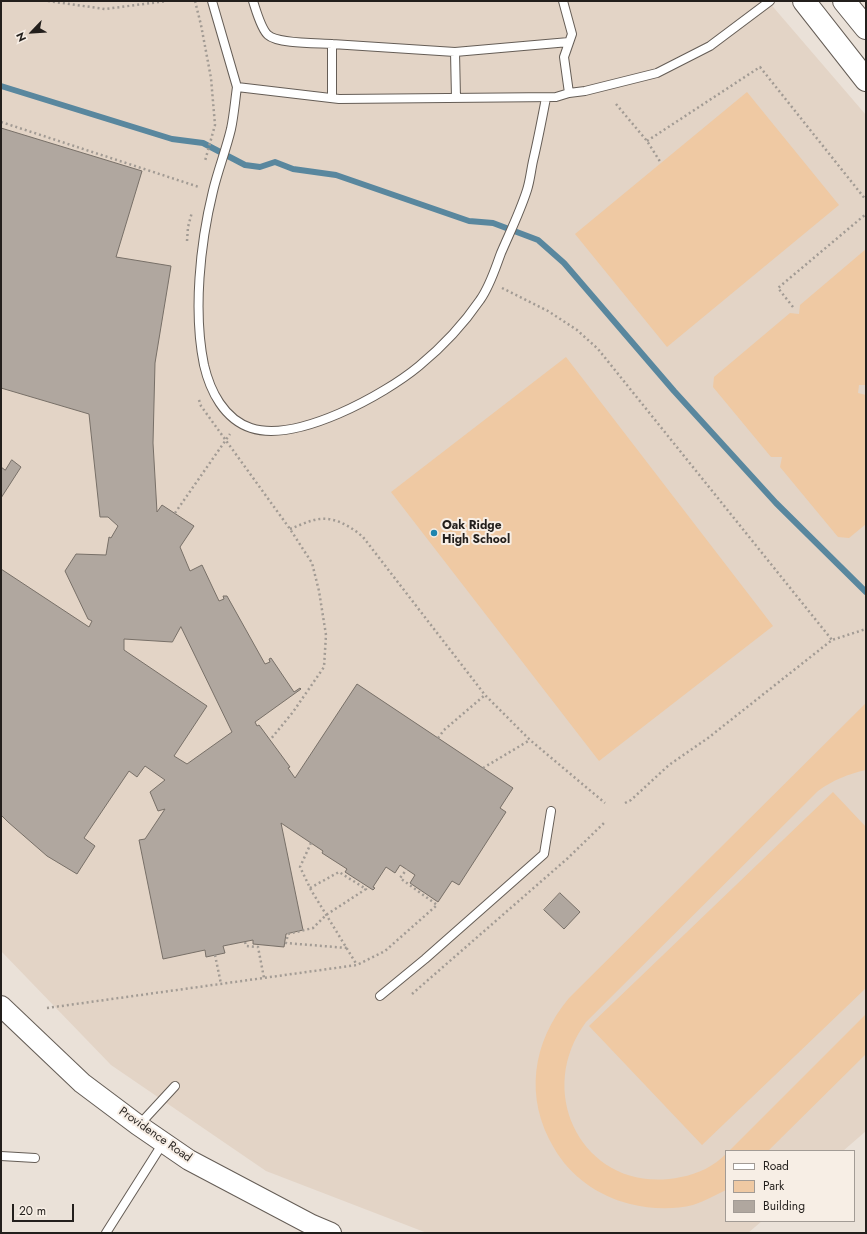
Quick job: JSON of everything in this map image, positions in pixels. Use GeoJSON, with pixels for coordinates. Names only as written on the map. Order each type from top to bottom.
{"type":"FeatureCollection","features":[{"type":"Feature","properties":{"kind":"highway"},"geometry":{"type":"LineString","coordinates":[[804,1],[866,80]]}},
{"type":"Feature","properties":{"kind":"highway"},"geometry":{"type":"LineString","coordinates":[[844,1],[866,28]]}},
{"type":"Feature","properties":{"kind":"street","name":"Providence Road"},"geometry":{"type":"LineString","coordinates":[[1,1006],[82,1083],[138,1126],[189,1160],[309,1229],[332,1233]]}},
{"type":"Feature","properties":{"kind":"lane"},"geometry":{"type":"LineString","coordinates":[[212,1],[237,87],[230,129],[213,192],[200,261],[200,332],[204,366],[212,390],[224,410],[237,421],[252,428],[274,431],[304,426],[334,417],[374,397],[417,368],[450,338],[481,300],[518,214],[527,189],[546,98]]}},
{"type":"Feature","properties":{"kind":"lane"},"geometry":{"type":"LineString","coordinates":[[253,1],[258,18],[268,35],[280,41],[455,52],[569,42]]}},
{"type":"Feature","properties":{"kind":"lane"},"geometry":{"type":"LineString","coordinates":[[563,1],[572,34],[564,57],[569,93]]}},
{"type":"Feature","properties":{"kind":"lane"},"geometry":{"type":"LineString","coordinates":[[237,87],[332,98],[546,98],[585,91],[657,73],[710,46],[770,1]]}},
{"type":"Feature","properties":{"kind":"lane"},"geometry":{"type":"LineString","coordinates":[[332,44],[332,98]]}},
{"type":"Feature","properties":{"kind":"lane"},"geometry":{"type":"LineString","coordinates":[[455,52],[456,98]]}},
{"type":"Feature","properties":{"kind":"lane"},"geometry":{"type":"LineString","coordinates":[[380,996],[425,959],[544,854],[551,812]]}},
{"type":"Feature","properties":{"kind":"lane"},"geometry":{"type":"LineString","coordinates":[[138,1126],[176,1086]]}},
{"type":"Feature","properties":{"kind":"lane"},"geometry":{"type":"LineString","coordinates":[[106,1233],[163,1143]]}},
{"type":"Feature","properties":{"kind":"lane"},"geometry":{"type":"LineString","coordinates":[[1,1156],[35,1158]]}},
{"type":"Feature","properties":{"kind":"path"},"geometry":{"type":"LineString","coordinates":[[48,1],[105,9],[167,1]]}},
{"type":"Feature","properties":{"kind":"path"},"geometry":{"type":"LineString","coordinates":[[194,1],[202,25],[211,78],[215,124],[203,166]]}},
{"type":"Feature","properties":{"kind":"path"},"geometry":{"type":"LineString","coordinates":[[646,141],[760,67],[866,200]]}},
{"type":"Feature","properties":{"kind":"path"},"geometry":{"type":"LineString","coordinates":[[616,104],[646,141],[661,163]]}},
{"type":"Feature","properties":{"kind":"path"},"geometry":{"type":"LineString","coordinates":[[1,122],[213,192]]}},
{"type":"Feature","properties":{"kind":"path"},"geometry":{"type":"LineString","coordinates":[[793,307],[778,288],[866,214]]}},
{"type":"Feature","properties":{"kind":"path"},"geometry":{"type":"LineString","coordinates":[[490,282],[548,310],[577,330],[598,349],[832,640]]}},
{"type":"Feature","properties":{"kind":"path"},"geometry":{"type":"LineString","coordinates":[[175,513],[226,440],[237,421]]}},
{"type":"Feature","properties":{"kind":"path"},"geometry":{"type":"LineString","coordinates":[[226,440],[290,528],[312,563],[319,591],[326,636],[324,667],[293,712],[270,740]]}},
{"type":"Feature","properties":{"kind":"path"},"geometry":{"type":"LineString","coordinates":[[290,528],[316,519],[334,520],[348,525],[363,537],[485,695],[530,740],[606,802]]}},
{"type":"Feature","properties":{"kind":"path"},"geometry":{"type":"LineString","coordinates":[[625,803],[631,800],[669,765],[708,738],[832,640],[866,629]]}},
{"type":"Feature","properties":{"kind":"path"},"geometry":{"type":"LineString","coordinates":[[438,738],[444,730],[485,695]]}},
{"type":"Feature","properties":{"kind":"path"},"geometry":{"type":"LineString","coordinates":[[483,768],[530,740]]}},
{"type":"Feature","properties":{"kind":"path"},"geometry":{"type":"LineString","coordinates":[[412,994],[568,858],[605,822]]}},
{"type":"Feature","properties":{"kind":"path"},"geometry":{"type":"LineString","coordinates":[[311,843],[300,867],[310,888],[357,965]]}},
{"type":"Feature","properties":{"kind":"path"},"geometry":{"type":"LineString","coordinates":[[48,1008],[357,965],[385,951],[437,905],[400,878],[407,869]]}},
{"type":"Feature","properties":{"kind":"path"},"geometry":{"type":"LineString","coordinates":[[310,888],[339,872],[366,889],[326,915],[313,928],[288,934],[286,943],[347,948]]}},
{"type":"Feature","properties":{"kind":"path"},"geometry":{"type":"LineString","coordinates":[[245,942],[246,946],[258,947],[264,978]]}},
{"type":"Feature","properties":{"kind":"path"},"geometry":{"type":"LineString","coordinates":[[215,955],[221,984]]}},
{"type":"Feature","properties":{"kind":"shaded area","name":"Oak Ridge High School"},"geometry":{"type":"Polygon","coordinates":[[[1,1],[768,1],[866,115],[866,1131],[844,1150],[725,1150],[725,1222],[761,1222],[748,1233],[427,1233],[266,1171],[111,1065],[1,951],[1,1]]]}},
{"type":"Feature","properties":{"kind":"green space"},"geometry":{"type":"Polygon","coordinates":[[[747,92],[839,205],[667,347],[575,234],[747,92]]]}},
{"type":"Feature","properties":{"kind":"green space"},"geometry":{"type":"Polygon","coordinates":[[[866,249],[866,385],[859,385],[858,393],[866,395],[866,524],[849,538],[838,537],[780,467],[782,457],[771,457],[713,387],[714,377],[790,313],[799,314],[800,305],[866,249]]]}},
{"type":"Feature","properties":{"kind":"green space"},"geometry":{"type":"Polygon","coordinates":[[[566,357],[773,626],[599,761],[391,492],[566,357]]]}},
{"type":"Feature","properties":{"kind":"green space"},"geometry":{"type":"Polygon","coordinates":[[[866,703],[866,770],[841,778],[818,791],[586,1022],[570,1051],[565,1080],[567,1109],[578,1135],[596,1156],[619,1172],[648,1179],[681,1177],[694,1174],[711,1166],[725,1155],[725,1190],[693,1205],[678,1208],[645,1207],[630,1204],[607,1196],[586,1184],[568,1167],[554,1148],[538,1110],[536,1071],[540,1052],[547,1033],[569,998],[866,703]]]}},
{"type":"Feature","properties":{"kind":"green space"},"geometry":{"type":"Polygon","coordinates":[[[833,792],[866,827],[866,988],[702,1145],[589,1026],[833,792]]]}},
{"type":"Feature","properties":{"kind":"green space"},"geometry":{"type":"Polygon","coordinates":[[[866,1014],[866,1054],[769,1150],[730,1150],[866,1014]]]}},
{"type":"Feature","properties":{"kind":"building"},"geometry":{"type":"Polygon","coordinates":[[[1,128],[142,171],[116,257],[171,266],[155,363],[153,443],[157,512],[162,505],[194,526],[180,547],[190,571],[202,565],[219,601],[224,599],[223,596],[227,596],[265,664],[270,662],[269,659],[271,658],[294,692],[300,688],[301,689],[255,722],[257,726],[259,725],[290,767],[288,768],[295,778],[357,684],[513,788],[500,808],[506,812],[459,885],[452,881],[438,902],[410,883],[415,875],[400,865],[395,873],[386,867],[373,887],[375,888],[373,890],[345,872],[347,869],[322,853],[323,851],[281,823],[303,930],[286,934],[284,947],[253,944],[253,940],[223,946],[225,953],[206,957],[205,950],[163,959],[139,840],[145,839],[165,809],[158,811],[150,792],[165,780],[145,766],[137,777],[129,771],[84,838],[95,846],[77,874],[47,856],[1,815],[1,569],[89,627],[92,621],[88,619],[65,571],[76,554],[106,555],[109,537],[111,538],[118,526],[108,517],[100,517],[89,414],[1,388],[1,128]],[[181,627],[172,642],[124,639],[124,650],[207,706],[174,756],[187,764],[232,732],[181,627]]]}},
{"type":"Feature","properties":{"kind":"building"},"geometry":{"type":"Polygon","coordinates":[[[12,460],[21,467],[1,498],[1,467],[5,470],[12,460]]]}},
{"type":"Feature","properties":{"kind":"building"},"geometry":{"type":"Polygon","coordinates":[[[560,893],[580,912],[564,929],[544,910],[560,893]]]}},
{"type":"Feature","properties":{"kind":"waterway"},"geometry":{"type":"LineString","coordinates":[[1,86],[172,139],[203,143],[245,165],[260,167],[275,162],[293,169],[336,175],[469,221],[493,223],[538,240],[564,263],[674,391],[776,503],[866,592]]}},
{"type":"Feature","properties":{"kind":"place","name":"Oak Ridge High School"},"geometry":{"type":"Point","coordinates":[434,533]}}]}
